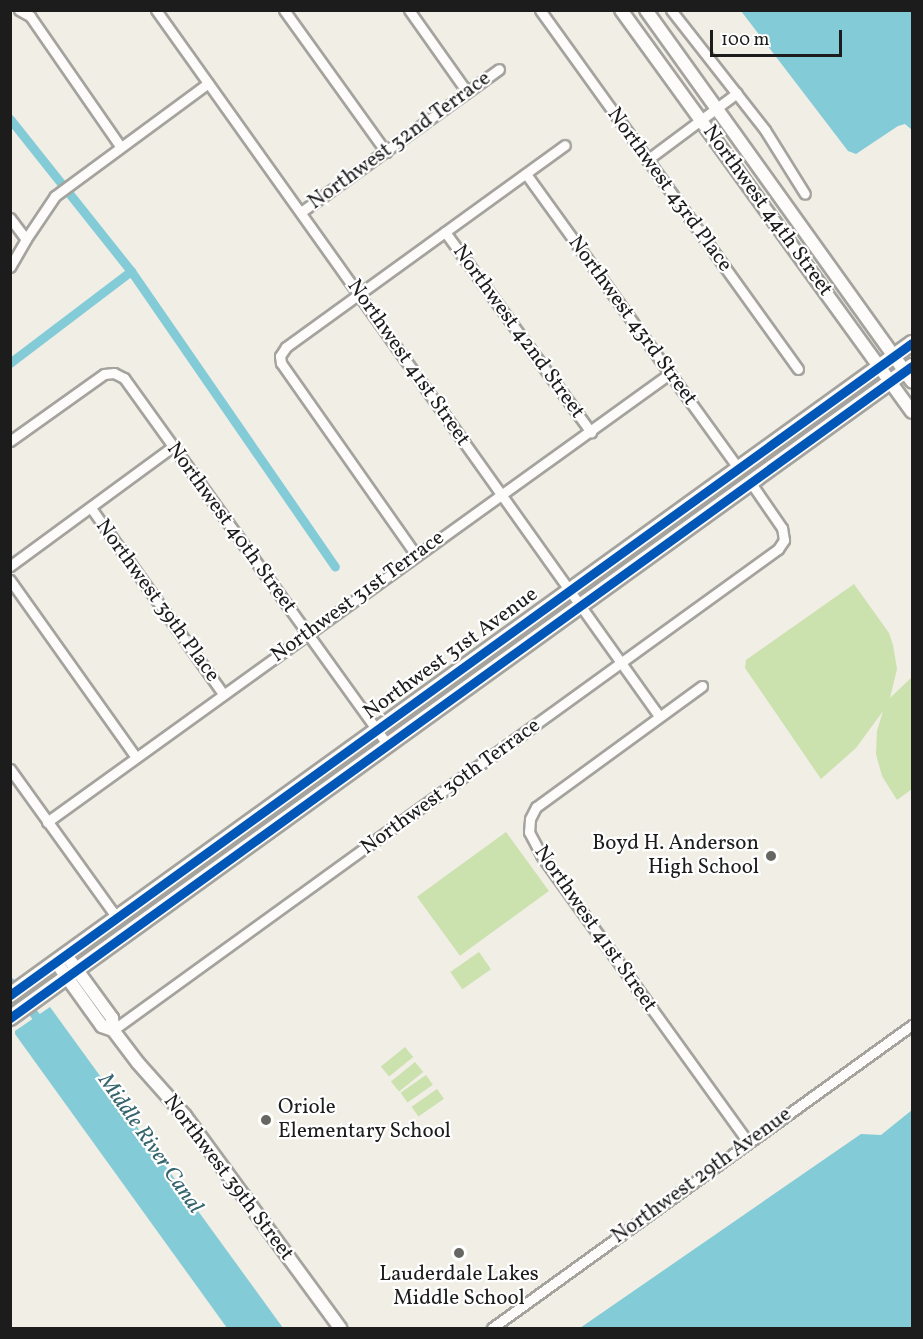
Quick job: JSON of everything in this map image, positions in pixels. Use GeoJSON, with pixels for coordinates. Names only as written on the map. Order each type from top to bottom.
{"type":"FeatureCollection","features":[{"type":"Feature","properties":{"kind":"main road","name":"Northwest 31st Avenue"},"geometry":{"type":"LineString","coordinates":[[10,995],[912,343]]}},
{"type":"Feature","properties":{"kind":"main road","name":"Northwest 31st Avenue"},"geometry":{"type":"LineString","coordinates":[[10,1018],[891,382],[910,373]]}},
{"type":"Feature","properties":{"kind":"street"},"geometry":{"type":"LineString","coordinates":[[19,10],[30,16],[120,146]]}},
{"type":"Feature","properties":{"kind":"street","name":"Northwest 41st Street"},"geometry":{"type":"LineString","coordinates":[[156,10],[660,716]]}},
{"type":"Feature","properties":{"kind":"street"},"geometry":{"type":"LineString","coordinates":[[284,10],[386,152]]}},
{"type":"Feature","properties":{"kind":"street"},"geometry":{"type":"LineString","coordinates":[[409,10],[467,92]]}},
{"type":"Feature","properties":{"kind":"street","name":"Northwest 43rd Place"},"geometry":{"type":"LineString","coordinates":[[540,10],[798,369]]}},
{"type":"Feature","properties":{"kind":"street","name":"Northwest 44th Street"},"geometry":{"type":"LineString","coordinates":[[621,10],[912,412]]}},
{"type":"Feature","properties":{"kind":"street","name":"Northwest 44th Street"},"geometry":{"type":"LineString","coordinates":[[646,10],[895,356],[910,373]]}},
{"type":"Feature","properties":{"kind":"street","name":"Northwest 44th Street"},"geometry":{"type":"LineString","coordinates":[[671,10],[765,130],[805,194]]}},
{"type":"Feature","properties":{"kind":"street","name":"Northwest 32nd Terrace"},"geometry":{"type":"LineString","coordinates":[[301,212],[499,69]]}},
{"type":"Feature","properties":{"kind":"street"},"geometry":{"type":"LineString","coordinates":[[10,267],[26,238],[56,196],[120,146],[208,83]]}},
{"type":"Feature","properties":{"kind":"street"},"geometry":{"type":"LineString","coordinates":[[647,160],[737,93]]}},
{"type":"Feature","properties":{"kind":"street"},"geometry":{"type":"LineString","coordinates":[[416,555],[281,363],[280,356],[286,347],[565,145]]}},
{"type":"Feature","properties":{"kind":"street","name":"Northwest 43rd Street"},"geometry":{"type":"LineString","coordinates":[[526,174],[739,469]]}},
{"type":"Feature","properties":{"kind":"street"},"geometry":{"type":"LineString","coordinates":[[10,218],[26,238]]}},
{"type":"Feature","properties":{"kind":"street"},"geometry":{"type":"LineString","coordinates":[[785,238],[801,226]]}},
{"type":"Feature","properties":{"kind":"street","name":"Northwest 42nd Street"},"geometry":{"type":"LineString","coordinates":[[445,232],[591,432]]}},
{"type":"Feature","properties":{"kind":"street","name":"Northwest 40th Street"},"geometry":{"type":"LineString","coordinates":[[10,441],[104,374],[114,373],[124,378],[388,745]]}},
{"type":"Feature","properties":{"kind":"street","name":"Northwest 31st Terrace"},"geometry":{"type":"LineString","coordinates":[[47,822],[669,374]]}},
{"type":"Feature","properties":{"kind":"street"},"geometry":{"type":"LineString","coordinates":[[10,566],[172,447]]}},
{"type":"Feature","properties":{"kind":"street","name":"Northwest 30th Terrace"},"geometry":{"type":"LineString","coordinates":[[113,1030],[778,549],[784,540],[782,528],[751,483]]}},
{"type":"Feature","properties":{"kind":"street","name":"Northwest 39th Place"},"geometry":{"type":"LineString","coordinates":[[91,508],[223,694]]}},
{"type":"Feature","properties":{"kind":"street"},"geometry":{"type":"LineString","coordinates":[[10,580],[136,757]]}},
{"type":"Feature","properties":{"kind":"street","name":"Northwest 41st Street"},"geometry":{"type":"LineString","coordinates":[[702,686],[536,807],[530,819],[528,832],[541,855],[748,1142]]}},
{"type":"Feature","properties":{"kind":"street"},"geometry":{"type":"LineString","coordinates":[[10,769],[117,918]]}},
{"type":"Feature","properties":{"kind":"street","name":"Northwest 39th Street"},"geometry":{"type":"LineString","coordinates":[[61,958],[102,1026],[113,1030],[138,1063],[185,1116],[340,1329]]}},
{"type":"Feature","properties":{"kind":"street","name":"Northwest 29th Avenue"},"geometry":{"type":"LineString","coordinates":[[492,1329],[912,1025]]}},
{"type":"Feature","properties":{"kind":"green space"},"geometry":{"type":"Polygon","coordinates":[[[854,584],[889,633],[893,645],[897,669],[890,698],[912,677],[912,789],[897,800],[882,776],[876,754],[877,731],[883,711],[856,748],[821,779],[745,668],[746,660],[854,584]]]}},
{"type":"Feature","properties":{"kind":"green space"},"geometry":{"type":"Polygon","coordinates":[[[506,832],[549,891],[460,956],[417,897],[506,832]]]}},
{"type":"Feature","properties":{"kind":"green space"},"geometry":{"type":"Polygon","coordinates":[[[479,952],[491,969],[462,989],[450,972],[479,952]]]}},
{"type":"Feature","properties":{"kind":"green space"},"geometry":{"type":"Polygon","coordinates":[[[405,1047],[413,1057],[389,1077],[381,1067],[405,1047]]]}},
{"type":"Feature","properties":{"kind":"green space"},"geometry":{"type":"Polygon","coordinates":[[[415,1062],[423,1072],[399,1092],[391,1082],[415,1062]]]}},
{"type":"Feature","properties":{"kind":"green space"},"geometry":{"type":"Polygon","coordinates":[[[426,1075],[433,1085],[407,1103],[401,1093],[426,1075]]]}},
{"type":"Feature","properties":{"kind":"green space"},"geometry":{"type":"Polygon","coordinates":[[[437,1089],[444,1099],[418,1117],[412,1107],[437,1089]]]}},
{"type":"Feature","properties":{"kind":"water"},"geometry":{"type":"Polygon","coordinates":[[[741,11],[912,11],[912,130],[905,124],[898,126],[856,154],[848,151],[741,11]]]}},
{"type":"Feature","properties":{"kind":"water"},"geometry":{"type":"Polygon","coordinates":[[[50,1007],[283,1328],[227,1328],[15,1034],[15,1031],[50,1007]]]}},
{"type":"Feature","properties":{"kind":"water"},"geometry":{"type":"Polygon","coordinates":[[[912,1110],[912,1328],[580,1328],[861,1134],[881,1135],[912,1110]]]}},
{"type":"Feature","properties":{"kind":"waterway"},"geometry":{"type":"LineString","coordinates":[[10,119],[131,271],[10,363]]}},
{"type":"Feature","properties":{"kind":"waterway"},"geometry":{"type":"LineString","coordinates":[[131,271],[335,567]]}},
{"type":"Feature","properties":{"kind":"waterway","name":"Middle River Canal"},"geometry":{"type":"LineString","coordinates":[[10,982],[43,1026]]}},
{"type":"Feature","properties":{"kind":"cycle path"},"geometry":{"type":"LineString","coordinates":[[10,995],[912,343]]}},
{"type":"Feature","properties":{"kind":"cycle path"},"geometry":{"type":"LineString","coordinates":[[10,1018],[912,366]]}},
{"type":"Feature","properties":{"kind":"place","name":"Boyd H. Anderson High School"},"geometry":{"type":"Point","coordinates":[771,856]}},
{"type":"Feature","properties":{"kind":"place","name":"Oriole Elementary School"},"geometry":{"type":"Point","coordinates":[266,1120]}},
{"type":"Feature","properties":{"kind":"place","name":"Lauderdale Lakes Middle School"},"geometry":{"type":"Point","coordinates":[459,1253]}}]}
